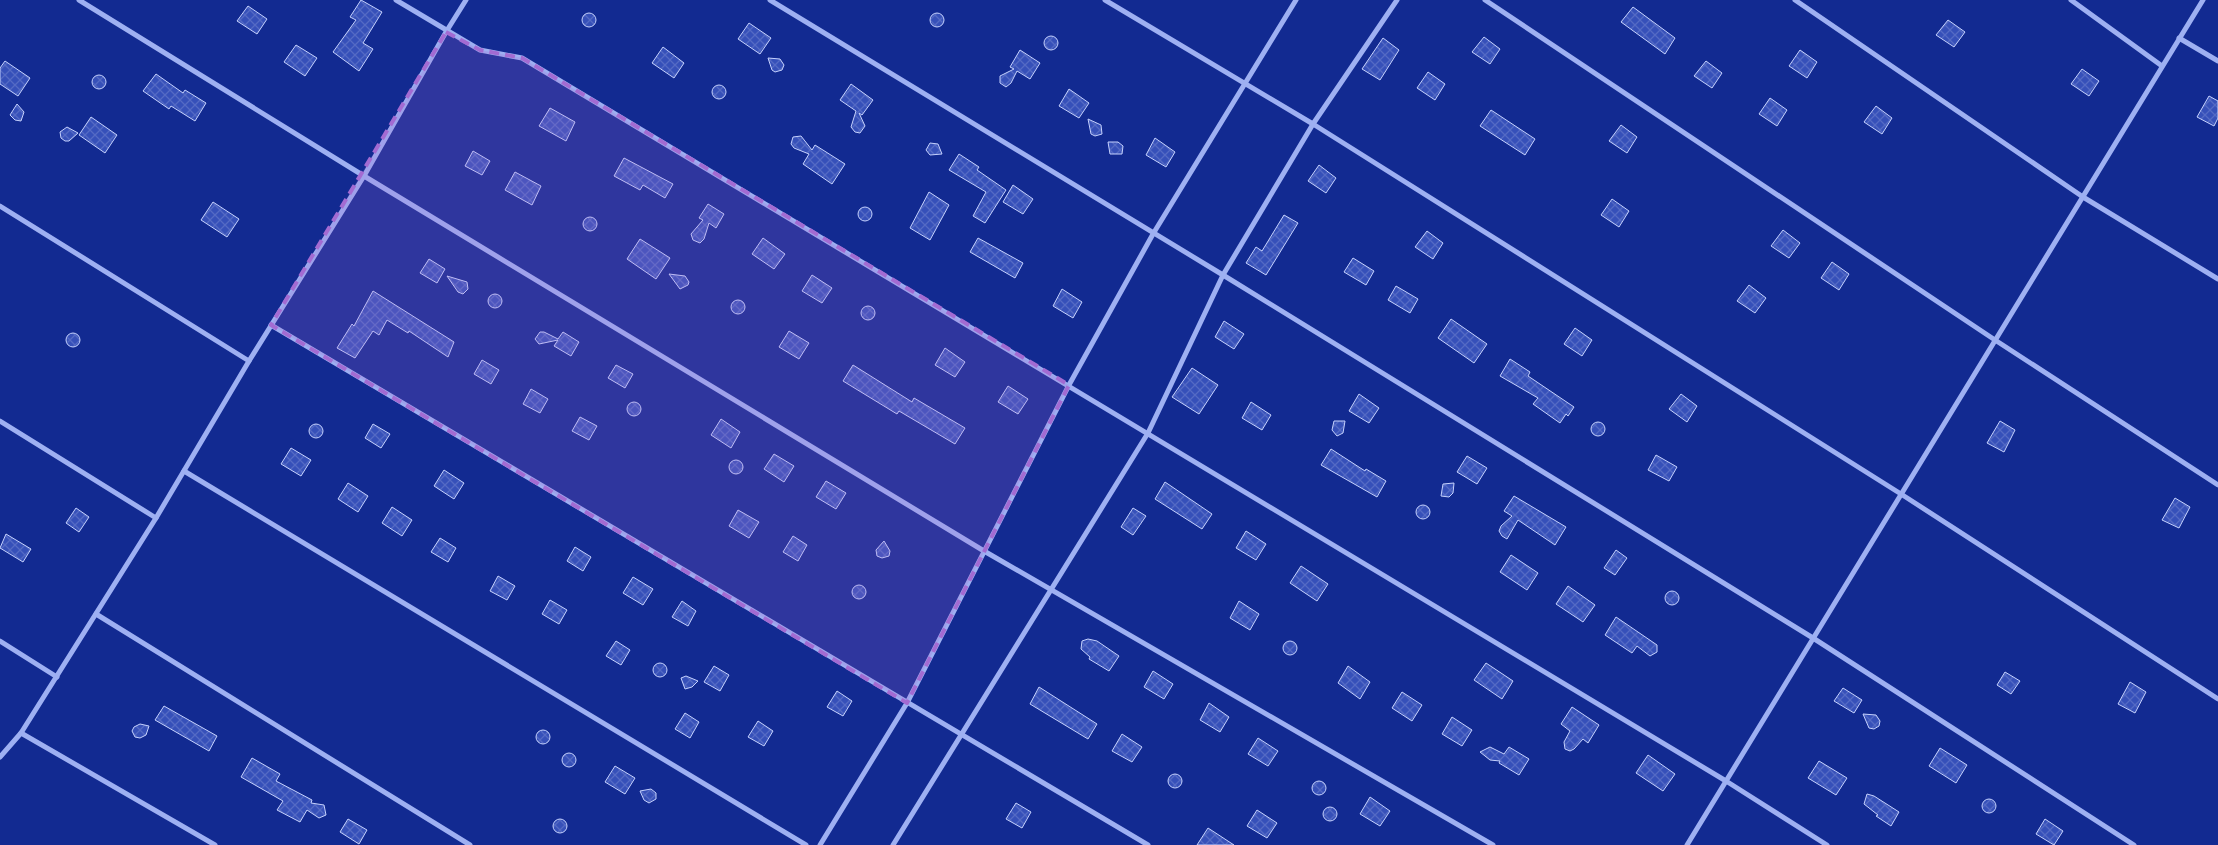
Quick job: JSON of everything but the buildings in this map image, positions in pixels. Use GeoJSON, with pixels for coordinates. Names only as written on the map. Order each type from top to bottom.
{"type":"FeatureCollection","features":[{"type":"Feature","properties":{"kind":"street"},"geometry":{"type":"LineString","coordinates":[[79,0],[364,176],[984,551],[1493,845]]}},
{"type":"Feature","properties":{"kind":"street"},"geometry":{"type":"LineString","coordinates":[[396,0],[446,32],[480,50],[522,58],[1726,781],[1827,845]]}},
{"type":"Feature","properties":{"kind":"street"},"geometry":{"type":"LineString","coordinates":[[0,757],[21,733],[58,677],[156,518],[249,361],[364,176],[466,0]]}},
{"type":"Feature","properties":{"kind":"street"},"geometry":{"type":"LineString","coordinates":[[770,0],[1223,275],[1813,638],[2134,845]]}},
{"type":"Feature","properties":{"kind":"street"},"geometry":{"type":"LineString","coordinates":[[1105,0],[1313,124],[1901,494],[2218,699]]}},
{"type":"Feature","properties":{"kind":"street"},"geometry":{"type":"LineString","coordinates":[[820,845],[907,703],[1069,385],[1153,234],[1296,0]]}},
{"type":"Feature","properties":{"kind":"street"},"geometry":{"type":"LineString","coordinates":[[893,845],[963,736],[1148,433],[1223,275],[1313,124],[1397,0]]}},
{"type":"Feature","properties":{"kind":"street"},"geometry":{"type":"LineString","coordinates":[[1485,0],[1995,340],[2218,484]]}},
{"type":"Feature","properties":{"kind":"street"},"geometry":{"type":"LineString","coordinates":[[1795,0],[2082,197],[2218,279]]}},
{"type":"Feature","properties":{"kind":"street"},"geometry":{"type":"LineString","coordinates":[[2071,0],[2162,66]]}},
{"type":"Feature","properties":{"kind":"street"},"geometry":{"type":"LineString","coordinates":[[1687,845],[2203,0]]}},
{"type":"Feature","properties":{"kind":"street"},"geometry":{"type":"LineString","coordinates":[[2180,38],[2218,61]]}},
{"type":"Feature","properties":{"kind":"street"},"geometry":{"type":"LineString","coordinates":[[0,206],[249,361]]}},
{"type":"Feature","properties":{"kind":"street"},"geometry":{"type":"LineString","coordinates":[[271,325],[1148,845]]}},
{"type":"Feature","properties":{"kind":"street"},"geometry":{"type":"LineString","coordinates":[[0,421],[156,518]]}},
{"type":"Feature","properties":{"kind":"street"},"geometry":{"type":"LineString","coordinates":[[184,471],[806,845]]}},
{"type":"Feature","properties":{"kind":"street"},"geometry":{"type":"LineString","coordinates":[[96,614],[470,845]]}},
{"type":"Feature","properties":{"kind":"street"},"geometry":{"type":"LineString","coordinates":[[0,641],[58,677]]}},
{"type":"Feature","properties":{"kind":"street"},"geometry":{"type":"LineString","coordinates":[[21,733],[214,845]]}},
{"type":"Feature","properties":{"kind":"highlighted area"},"geometry":{"type":"Polygon","coordinates":[[[446,32],[480,50],[522,58],[1069,385],[907,703],[271,325],[446,32]]]}}]}
